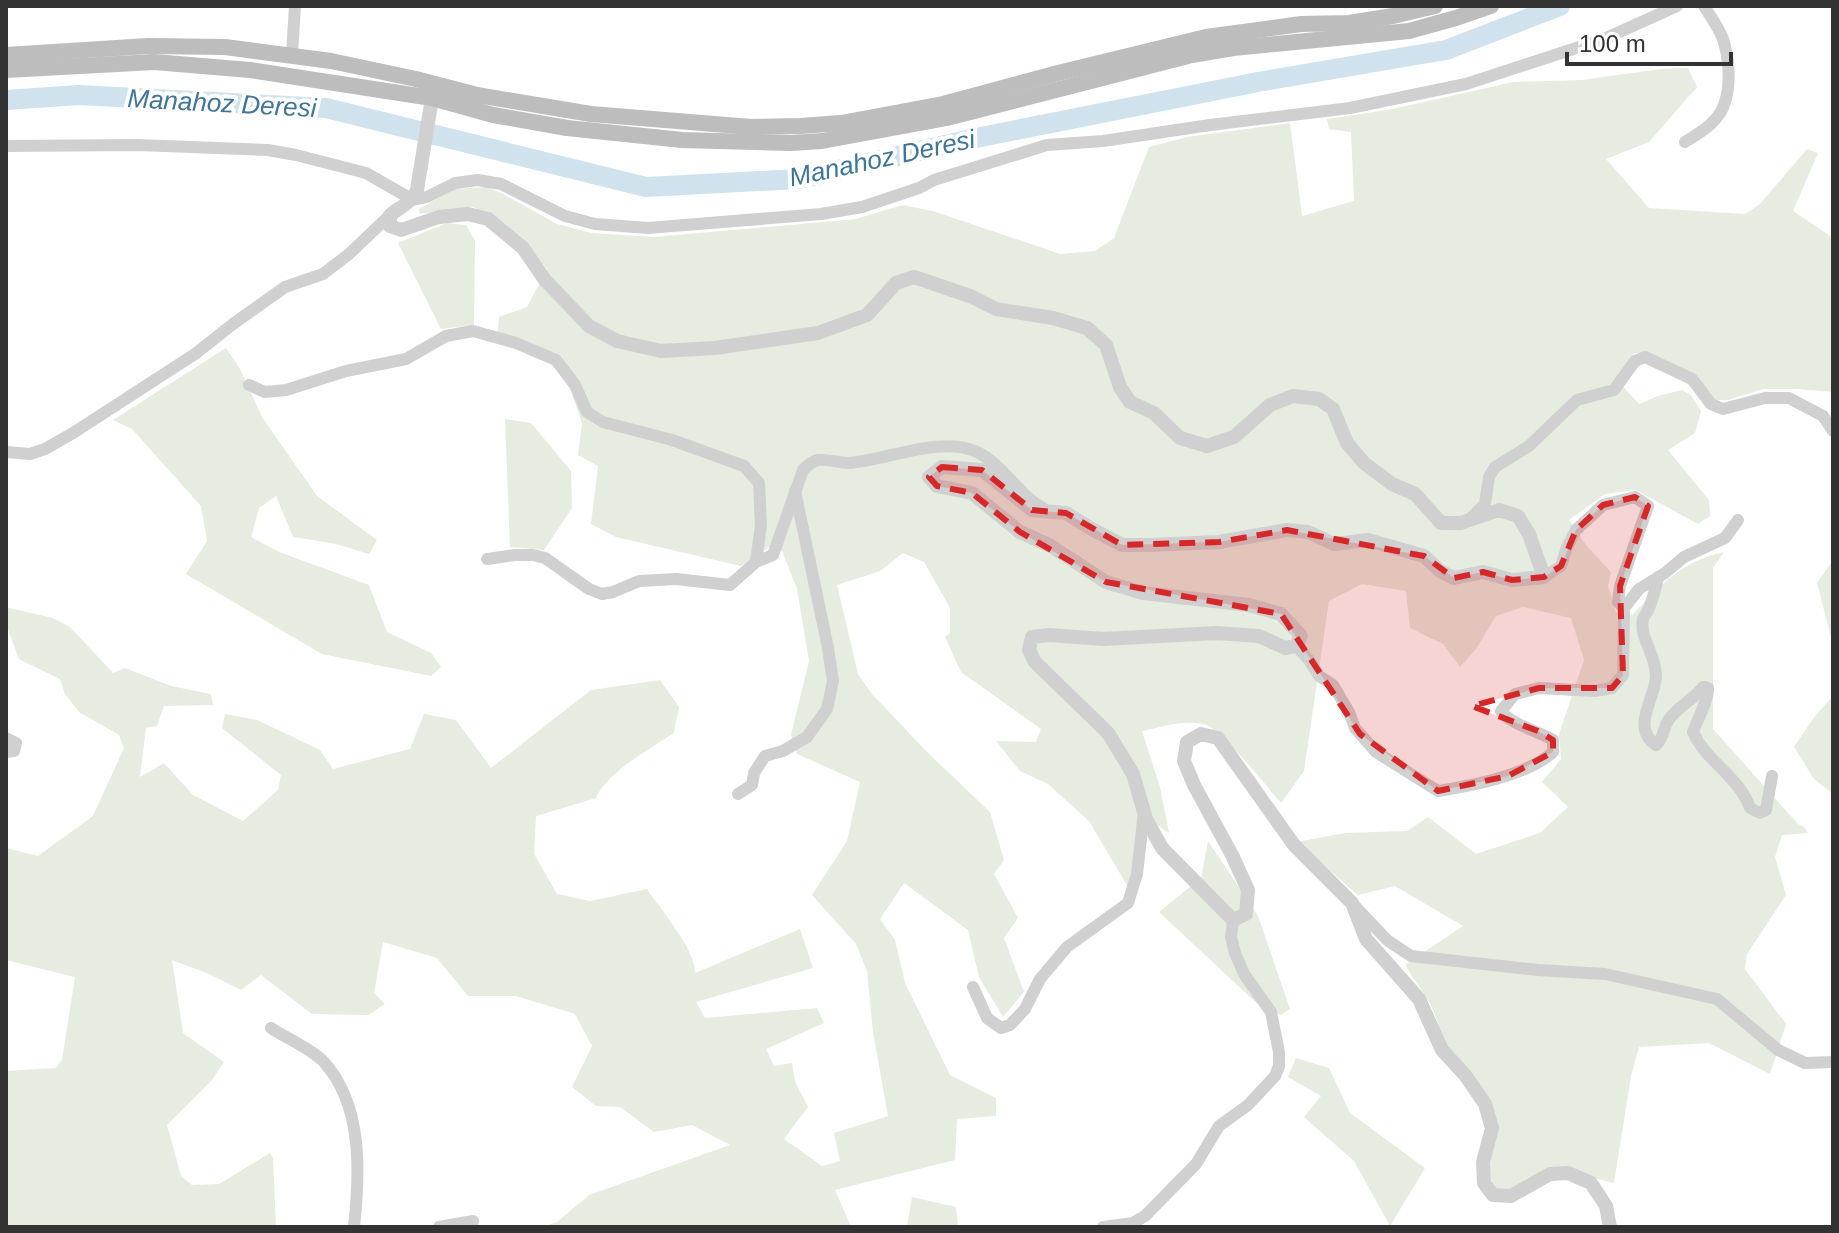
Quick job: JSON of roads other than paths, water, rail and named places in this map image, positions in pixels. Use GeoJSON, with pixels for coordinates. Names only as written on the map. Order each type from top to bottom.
{"type":"FeatureCollection","features":[{"type":"Feature","properties":{"kind":"main road"},"geometry":{"type":"LineString","coordinates":[[6,70],[154,62],[250,70],[433,98],[477,95],[591,114],[751,127],[800,126],[841,123],[943,104],[1206,37],[1301,24],[1349,23],[1435,6]]}},
{"type":"Feature","properties":{"kind":"main road"},"geometry":{"type":"LineString","coordinates":[[6,55],[193,45],[292,54],[345,64],[433,98],[493,115],[567,128],[682,140],[791,143],[822,141],[947,118],[1192,55],[1233,48],[1409,31],[1491,6]]}},
{"type":"Feature","properties":{"kind":"street"},"geometry":{"type":"LineString","coordinates":[[292,54],[295,6]]}},
{"type":"Feature","properties":{"kind":"street"},"geometry":{"type":"LineString","coordinates":[[6,146],[138,145],[268,150],[366,173],[415,195],[427,197],[455,183],[478,180],[501,184],[565,216],[595,224],[648,228],[821,214],[862,207],[934,180],[1047,145],[1103,141],[1350,108],[1466,84],[1604,39],[1677,6]]}},
{"type":"Feature","properties":{"kind":"street"},"geometry":{"type":"LineString","coordinates":[[1685,142],[1704,131],[1725,104],[1729,71],[1723,38],[1704,6]]}},
{"type":"Feature","properties":{"kind":"street"},"geometry":{"type":"LineString","coordinates":[[6,452],[30,454],[73,433],[195,354],[285,287],[323,274],[349,254],[415,195],[433,98]]}},
{"type":"Feature","properties":{"kind":"street"},"geometry":{"type":"LineString","coordinates":[[390,215],[390,226],[401,230],[439,217],[468,214],[488,219],[523,248],[545,280],[589,326],[617,341],[661,351],[715,348],[818,333],[867,315],[896,283],[914,277],[970,296],[996,309],[1053,318],[1087,328],[1106,345],[1120,387],[1130,402],[1154,413],[1180,438],[1207,446],[1234,437],[1270,405],[1293,396],[1319,399],[1333,409],[1347,443],[1364,463],[1392,484],[1415,494],[1441,523],[1461,523],[1499,510],[1518,516],[1529,534],[1544,577]]}},
{"type":"Feature","properties":{"kind":"street"},"geometry":{"type":"LineString","coordinates":[[249,385],[265,392],[286,390],[346,371],[406,359],[446,336],[473,331],[516,343],[556,360],[575,385],[587,412],[603,422],[672,440],[744,466],[759,483],[761,525],[756,562]]}},
{"type":"Feature","properties":{"kind":"street"},"geometry":{"type":"LineString","coordinates":[[1469,520],[1485,504],[1489,477],[1495,467],[1529,446],[1577,400],[1614,390],[1635,361],[1645,357],[1692,379],[1711,404],[1723,409],[1765,398],[1789,398],[1823,416],[1833,431]]}},
{"type":"Feature","properties":{"kind":"street"},"geometry":{"type":"LineString","coordinates":[[487,559],[515,555],[545,558],[589,589],[602,594],[639,581],[676,579],[730,585],[756,562],[773,555],[803,470],[809,464],[817,460],[849,463],[936,446],[954,446],[987,458],[1011,478],[1033,503],[1050,511]]}},
{"type":"Feature","properties":{"kind":"street"},"geometry":{"type":"LineString","coordinates":[[1296,646],[1301,636],[1281,614],[1249,605],[1143,593],[1106,582],[1051,546],[1020,532],[972,493],[937,486],[929,477],[942,467],[982,470],[1032,510],[1066,513],[1122,545],[1219,542],[1287,530],[1308,532],[1334,544],[1368,540],[1424,556],[1440,571],[1454,578],[1483,572],[1512,580],[1544,577],[1561,566],[1576,530],[1603,505],[1635,497],[1648,506],[1620,586],[1618,602],[1624,608]]}},
{"type":"Feature","properties":{"kind":"street"},"geometry":{"type":"LineString","coordinates":[[738,794],[752,785],[754,773],[765,756],[783,751],[807,737],[827,709],[833,681],[795,491]]}},
{"type":"Feature","properties":{"kind":"street"},"geometry":{"type":"LineString","coordinates":[[1296,646],[1319,676],[1333,685],[1355,728],[1376,752],[1438,791],[1508,776],[1553,752],[1553,740],[1507,719],[1501,711],[1515,694],[1539,688],[1595,691],[1612,688],[1623,675],[1624,608],[1639,589],[1684,557],[1725,538],[1738,520]]}},
{"type":"Feature","properties":{"kind":"street"},"geometry":{"type":"LineString","coordinates":[[1658,577],[1643,619],[1643,634],[1655,666],[1655,687],[1644,717],[1646,733],[1656,745],[1662,740],[1668,719],[1698,695],[1703,687],[1708,688],[1708,698],[1693,732],[1700,747],[1736,782],[1750,808],[1760,813],[1766,810],[1772,776]]}},
{"type":"Feature","properties":{"kind":"street"},"geometry":{"type":"LineString","coordinates":[[1233,920],[1162,848],[1144,812],[1133,774],[1108,733],[1035,662],[1029,650],[1032,637],[1049,635],[1103,639],[1217,633],[1259,636],[1285,648],[1296,646]]}},
{"type":"Feature","properties":{"kind":"street"},"geometry":{"type":"LineString","coordinates":[[1233,920],[1246,914],[1248,890],[1184,761],[1187,742],[1201,734],[1218,738],[1294,845],[1387,940],[1411,956],[1605,974],[1717,999],[1778,1050],[1805,1063],[1833,1062]]}},
{"type":"Feature","properties":{"kind":"street"},"geometry":{"type":"LineString","coordinates":[[6,738],[16,743],[14,751],[6,752]]}},
{"type":"Feature","properties":{"kind":"street"},"geometry":{"type":"LineString","coordinates":[[973,987],[987,1018],[1001,1028],[1010,1025],[1025,1009],[1040,979],[1067,947],[1128,903],[1137,874],[1144,812]]}},
{"type":"Feature","properties":{"kind":"street"},"geometry":{"type":"LineString","coordinates":[[1352,903],[1366,939],[1419,999],[1442,1050],[1465,1075],[1485,1104],[1492,1128],[1483,1162],[1484,1183],[1493,1195],[1511,1196],[1550,1174],[1568,1173],[1591,1183],[1606,1206],[1610,1227]]}},
{"type":"Feature","properties":{"kind":"street"},"geometry":{"type":"LineString","coordinates":[[1103,1227],[1133,1223],[1145,1216],[1196,1164],[1219,1126],[1248,1105],[1275,1076],[1279,1052],[1271,1012],[1244,974],[1235,953],[1231,937],[1233,920]]}},
{"type":"Feature","properties":{"kind":"street"},"geometry":{"type":"LineString","coordinates":[[271,1028],[321,1059],[339,1081],[353,1122],[359,1168],[354,1227]]}},
{"type":"Feature","properties":{"kind":"street"},"geometry":{"type":"LineString","coordinates":[[439,1227],[473,1221]]}},
{"type":"Feature","properties":{"kind":"waterway","name":"Manahoz Deresi"},"geometry":{"type":"LineString","coordinates":[[6,100],[79,95],[326,108],[646,187],[799,179],[971,139],[1258,82],[1446,50],[1560,6]]}}]}
